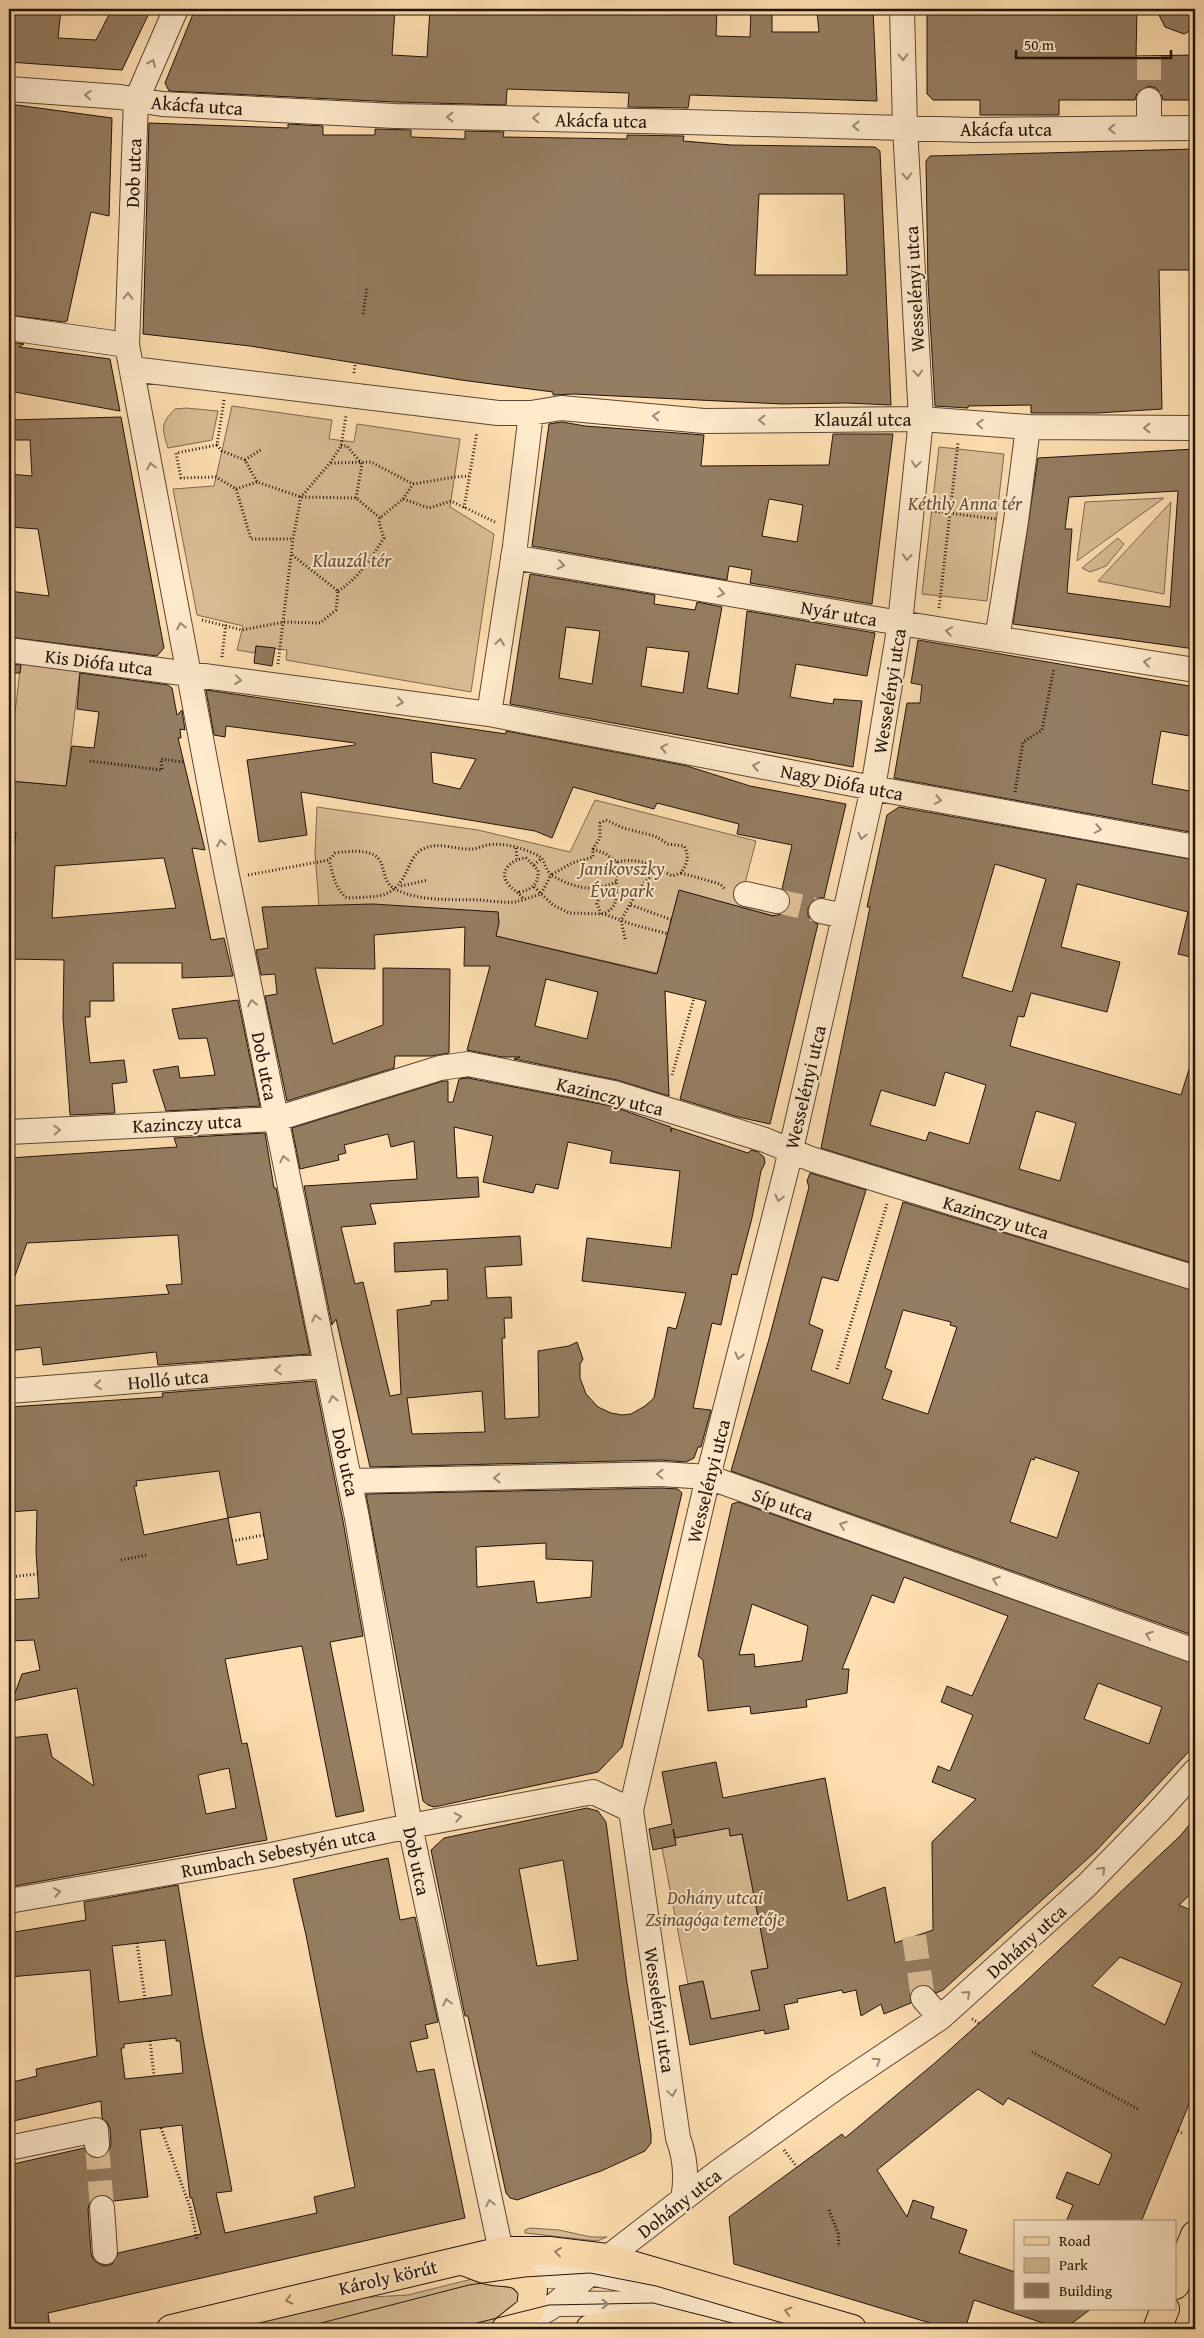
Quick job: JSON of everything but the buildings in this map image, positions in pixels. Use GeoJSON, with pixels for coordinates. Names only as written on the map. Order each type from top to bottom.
{"type":"FeatureCollection","features":[{"type":"Feature","properties":{"kind":"main road"},"geometry":{"type":"LineString","coordinates":[[1176,2282],[1195,2235]]}},
{"type":"Feature","properties":{"kind":"main road","name":"Károly körút"},"geometry":{"type":"LineString","coordinates":[[171,2329],[501,2251],[549,2251],[599,2266],[852,2329]]}},
{"type":"Feature","properties":{"kind":"main road"},"geometry":{"type":"LineString","coordinates":[[461,2260],[489,2270],[512,2271],[525,2277],[533,2290],[531,2309],[506,2329]]}},
{"type":"Feature","properties":{"kind":"main road"},"geometry":{"type":"LineString","coordinates":[[590,2329],[607,2326],[675,2322],[705,2329]]}},
{"type":"Feature","properties":{"kind":"street","name":"Dob utca"},"geometry":{"type":"LineString","coordinates":[[127,345],[136,101],[176,9]]}},
{"type":"Feature","properties":{"kind":"street","name":"Wesselényi utca"},"geometry":{"type":"LineString","coordinates":[[683,2199],[686,2180],[684,2152],[678,2138],[631,1810],[708,1477],[791,1151],[873,788],[900,623],[921,419],[904,127],[902,9]]}},
{"type":"Feature","properties":{"kind":"street","name":"Akácfa utca"},"geometry":{"type":"LineString","coordinates":[[9,89],[120,97],[136,101],[395,116],[973,130],[1195,128]]}},
{"type":"Feature","properties":{"kind":"street"},"geometry":{"type":"LineString","coordinates":[[1149,100],[1149,129]]}},
{"type":"Feature","properties":{"kind":"street"},"geometry":{"type":"LineString","coordinates":[[9,328],[127,345],[190,674],[489,714],[513,557],[531,413],[498,413],[132,369]]}},
{"type":"Feature","properties":{"kind":"street","name":"Klauzál utca"},"geometry":{"type":"LineString","coordinates":[[531,413],[561,408],[704,421],[921,419],[1028,427],[1195,428]]}},
{"type":"Feature","properties":{"kind":"street"},"geometry":{"type":"LineString","coordinates":[[997,638],[1016,521],[1028,427]]}},
{"type":"Feature","properties":{"kind":"street","name":"Nyár utca"},"geometry":{"type":"LineString","coordinates":[[513,557],[936,629],[1195,670]]}},
{"type":"Feature","properties":{"kind":"street","name":"Kis Diófa utca"},"geometry":{"type":"LineString","coordinates":[[9,650],[190,674]]}},
{"type":"Feature","properties":{"kind":"street","name":"Dob utca"},"geometry":{"type":"LineString","coordinates":[[190,674],[225,866],[350,1481],[410,1826],[501,2251]]}},
{"type":"Feature","properties":{"kind":"street","name":"Nagy Diófa utca"},"geometry":{"type":"LineString","coordinates":[[489,714],[873,788],[1195,847]]}},
{"type":"Feature","properties":{"kind":"street"},"geometry":{"type":"LineString","coordinates":[[746,894],[777,900]]}},
{"type":"Feature","properties":{"kind":"street"},"geometry":{"type":"LineString","coordinates":[[821,911],[844,916]]}},
{"type":"Feature","properties":{"kind":"street","name":"Kazinczy utca"},"geometry":{"type":"LineString","coordinates":[[9,1132],[276,1119],[440,1068],[468,1064],[614,1093],[765,1140],[791,1151],[892,1184],[1195,1278]]}},
{"type":"Feature","properties":{"kind":"street","name":"Holló utca"},"geometry":{"type":"LineString","coordinates":[[9,1390],[326,1366]]}},
{"type":"Feature","properties":{"kind":"street","name":"Síp utca"},"geometry":{"type":"LineString","coordinates":[[350,1481],[661,1474],[708,1477],[1195,1651]]}},
{"type":"Feature","properties":{"kind":"street","name":"Dohány utca"},"geometry":{"type":"LineString","coordinates":[[599,2266],[718,2172],[752,2148],[762,2130],[809,2096],[837,2087],[940,2018],[1060,1897],[1160,1811],[1195,1771]]}},
{"type":"Feature","properties":{"kind":"street","name":"Rumbach Sebestyén utca"},"geometry":{"type":"LineString","coordinates":[[9,1901],[271,1855],[410,1826],[593,1792],[631,1810]]}},
{"type":"Feature","properties":{"kind":"street"},"geometry":{"type":"LineString","coordinates":[[923,1998],[940,2018]]}},
{"type":"Feature","properties":{"kind":"street"},"geometry":{"type":"LineString","coordinates":[[9,2148],[96,2138]]}},
{"type":"Feature","properties":{"kind":"street"},"geometry":{"type":"LineString","coordinates":[[684,2152],[700,2168],[718,2172]]}},
{"type":"Feature","properties":{"kind":"street"},"geometry":{"type":"LineString","coordinates":[[102,2208],[104,2252]]}},
{"type":"Feature","properties":{"kind":"street"},"geometry":{"type":"LineString","coordinates":[[516,2329],[556,2304],[599,2266]]}},
{"type":"Feature","properties":{"kind":"street","name":"Károly körút"},"geometry":{"type":"LineString","coordinates":[[525,2277],[599,2266],[656,2286],[682,2303]]}},
{"type":"Feature","properties":{"kind":"street","name":"Károly körút"},"geometry":{"type":"LineString","coordinates":[[556,2304],[682,2303],[780,2329]]}},
{"type":"Feature","properties":{"kind":"path"},"geometry":{"type":"LineString","coordinates":[[363,314],[367,287]]}},
{"type":"Feature","properties":{"kind":"path"},"geometry":{"type":"LineString","coordinates":[[227,380],[217,445],[222,451],[245,460],[257,482]]}},
{"type":"Feature","properties":{"kind":"path"},"geometry":{"type":"LineString","coordinates":[[280,654],[291,554],[300,497],[341,446],[346,420]]}},
{"type":"Feature","properties":{"kind":"path"},"geometry":{"type":"LineString","coordinates":[[936,629],[960,422]]}},
{"type":"Feature","properties":{"kind":"path"},"geometry":{"type":"LineString","coordinates":[[464,508],[475,439]]}},
{"type":"Feature","properties":{"kind":"path"},"geometry":{"type":"LineString","coordinates":[[217,445],[176,453],[181,478],[216,477],[236,489],[251,539],[293,539]]}},
{"type":"Feature","properties":{"kind":"path"},"geometry":{"type":"LineString","coordinates":[[341,446],[347,446],[362,464],[356,498]]}},
{"type":"Feature","properties":{"kind":"path"},"geometry":{"type":"LineString","coordinates":[[245,460],[262,449]]}},
{"type":"Feature","properties":{"kind":"path"},"geometry":{"type":"LineString","coordinates":[[330,462],[362,464],[371,462],[413,484],[469,476]]}},
{"type":"Feature","properties":{"kind":"path"},"geometry":{"type":"LineString","coordinates":[[236,489],[257,482],[300,497],[356,498],[380,518]]}},
{"type":"Feature","properties":{"kind":"path"},"geometry":{"type":"LineString","coordinates":[[338,591],[351,584],[366,565],[384,538],[379,523],[380,518],[402,499],[413,484]]}},
{"type":"Feature","properties":{"kind":"path"},"geometry":{"type":"LineString","coordinates":[[402,499],[429,508],[451,501],[516,532]]}},
{"type":"Feature","properties":{"kind":"path"},"geometry":{"type":"LineString","coordinates":[[912,508],[1016,521]]}},
{"type":"Feature","properties":{"kind":"path"},"geometry":{"type":"LineString","coordinates":[[291,554],[338,591]]}},
{"type":"Feature","properties":{"kind":"path"},"geometry":{"type":"LineString","coordinates":[[179,614],[226,624],[242,630],[284,622],[320,623],[336,610],[338,591]]}},
{"type":"Feature","properties":{"kind":"path"},"geometry":{"type":"LineString","coordinates":[[223,656],[226,624]]}},
{"type":"Feature","properties":{"kind":"path"},"geometry":{"type":"LineString","coordinates":[[1012,812],[1023,742],[1042,730],[1058,648]]}},
{"type":"Feature","properties":{"kind":"path"},"geometry":{"type":"LineString","coordinates":[[90,761],[162,770],[162,759],[186,763]]}},
{"type":"Feature","properties":{"kind":"path"},"geometry":{"type":"LineString","coordinates":[[616,882],[594,889],[572,885],[551,875],[542,858],[533,852],[516,848],[488,845],[474,850],[435,845],[423,849],[413,858],[400,886],[395,890],[381,896],[347,898],[341,893],[334,878],[330,860],[331,856],[338,852],[367,851],[376,855],[384,866],[388,882],[395,890],[416,897],[514,902],[540,894],[551,875],[572,863],[594,857],[593,849],[600,838],[600,824],[606,820],[623,828],[655,836],[668,844],[684,846],[687,852],[687,864],[681,873]]}},
{"type":"Feature","properties":{"kind":"path"},"geometry":{"type":"LineString","coordinates":[[516,848],[517,859]]}},
{"type":"Feature","properties":{"kind":"path"},"geometry":{"type":"LineString","coordinates":[[593,849],[606,854],[617,862],[631,859],[648,862],[672,876],[681,873],[720,884]]}},
{"type":"Feature","properties":{"kind":"path"},"geometry":{"type":"LineString","coordinates":[[519,892],[526,891],[534,886],[538,879],[538,870],[526,858],[517,859],[510,863],[506,871],[506,880],[510,887],[519,892],[524,900]]}},
{"type":"Feature","properties":{"kind":"path"},"geometry":{"type":"LineString","coordinates":[[534,865],[542,858]]}},
{"type":"Feature","properties":{"kind":"path"},"geometry":{"type":"LineString","coordinates":[[252,874],[330,860]]}},
{"type":"Feature","properties":{"kind":"path"},"geometry":{"type":"LineString","coordinates":[[602,914],[611,910],[615,903],[617,862]]}},
{"type":"Feature","properties":{"kind":"path"},"geometry":{"type":"LineString","coordinates":[[625,939],[621,920],[631,905],[633,896],[644,882],[660,869]]}},
{"type":"Feature","properties":{"kind":"path"},"geometry":{"type":"LineString","coordinates":[[400,886],[428,880]]}},
{"type":"Feature","properties":{"kind":"path"},"geometry":{"type":"LineString","coordinates":[[534,886],[553,905],[569,913],[602,914],[668,934]]}},
{"type":"Feature","properties":{"kind":"path"},"geometry":{"type":"LineString","coordinates":[[602,888],[597,904],[602,914]]}},
{"type":"Feature","properties":{"kind":"path"},"geometry":{"type":"LineString","coordinates":[[616,889],[633,896]]}},
{"type":"Feature","properties":{"kind":"path"},"geometry":{"type":"LineString","coordinates":[[631,905],[672,920]]}},
{"type":"Feature","properties":{"kind":"path"},"geometry":{"type":"LineString","coordinates":[[672,1076],[694,998]]}},
{"type":"Feature","properties":{"kind":"path"},"geometry":{"type":"LineString","coordinates":[[837,1369],[892,1184]]}},
{"type":"Feature","properties":{"kind":"path"},"geometry":{"type":"LineString","coordinates":[[232,1541],[264,1535]]}},
{"type":"Feature","properties":{"kind":"path"},"geometry":{"type":"LineString","coordinates":[[121,1560],[147,1555]]}},
{"type":"Feature","properties":{"kind":"path"},"geometry":{"type":"LineString","coordinates":[[9,1577],[38,1574]]}},
{"type":"Feature","properties":{"kind":"path"},"geometry":{"type":"LineString","coordinates":[[137,1943],[145,1999]]}},
{"type":"Feature","properties":{"kind":"path"},"geometry":{"type":"LineString","coordinates":[[150,2041],[154,2076]]}},
{"type":"Feature","properties":{"kind":"path"},"geometry":{"type":"LineString","coordinates":[[1032,2052],[1138,2109]]}},
{"type":"Feature","properties":{"kind":"path"},"geometry":{"type":"LineString","coordinates":[[161,2128],[190,2207],[198,2239]]}},
{"type":"Feature","properties":{"kind":"path"},"geometry":{"type":"LineString","coordinates":[[1178,2131],[1184,2134]]}},
{"type":"Feature","properties":{"kind":"path"},"geometry":{"type":"LineString","coordinates":[[186,2208],[190,2207]]}},
{"type":"Feature","properties":{"kind":"path"},"geometry":{"type":"LineString","coordinates":[[829,2210],[838,2233],[839,2247]]}},
{"type":"Feature","properties":{"kind":"path"},"geometry":{"type":"LineString","coordinates":[[1082,2329],[1087,2325],[1097,2329]]}},
{"type":"Feature","properties":{"kind":"green space","name":"Klauzál tér"},"geometry":{"type":"Polygon","coordinates":[[[232,406],[332,420],[329,439],[354,442],[357,424],[460,439],[450,507],[494,534],[471,692],[286,660],[287,650],[256,646],[255,653],[237,650],[243,626],[197,615],[173,489],[214,486],[232,406]]]}},
{"type":"Feature","properties":{"kind":"green space"},"geometry":{"type":"Polygon","coordinates":[[[186,408],[218,411],[212,440],[168,448],[164,436],[165,423],[175,409],[186,408]]]}},
{"type":"Feature","properties":{"kind":"green space","name":"Kéthly Anna tér"},"geometry":{"type":"Polygon","coordinates":[[[939,447],[1004,454],[987,601],[922,594],[939,447]]]}},
{"type":"Feature","properties":{"kind":"green space"},"geometry":{"type":"Polygon","coordinates":[[[1164,498],[1077,561],[1085,502],[1164,498]]]}},
{"type":"Feature","properties":{"kind":"green space"},"geometry":{"type":"Polygon","coordinates":[[[1171,502],[1164,594],[1098,581],[1171,502]]]}},
{"type":"Feature","properties":{"kind":"green space"},"geometry":{"type":"Polygon","coordinates":[[[1118,538],[1124,544],[1106,566],[1090,572],[1082,568],[1118,538]]]}},
{"type":"Feature","properties":{"kind":"green space"},"geometry":{"type":"Polygon","coordinates":[[[21,662],[80,670],[66,786],[9,781],[9,763],[21,662]]]}},
{"type":"Feature","properties":{"kind":"green space","name":"Janikovszky Éva park"},"geometry":{"type":"Polygon","coordinates":[[[595,800],[756,841],[745,883],[780,890],[774,916],[679,891],[657,973],[496,936],[499,923],[498,912],[319,906],[315,853],[317,807],[478,830],[570,852],[595,800]]]}},
{"type":"Feature","properties":{"kind":"green space","name":"Dohány utcai Zsinagóga temetője"},"geometry":{"type":"Polygon","coordinates":[[[729,1828],[730,1836],[742,1834],[768,1968],[751,1971],[760,2010],[711,2019],[703,1981],[688,1984],[662,1848],[676,1845],[675,1838],[729,1828]]]}},
{"type":"Feature","properties":{"kind":"green space"},"geometry":{"type":"Polygon","coordinates":[[[530,2228],[559,2230],[591,2237],[607,2237],[597,2241],[525,2233],[525,2230],[530,2228]]]}},
{"type":"Feature","properties":{"kind":"green space"},"geometry":{"type":"Polygon","coordinates":[[[495,2275],[515,2288],[523,2298],[493,2329],[217,2329],[354,2298],[408,2295],[495,2275]]]}},
{"type":"Feature","properties":{"kind":"tunnel"},"geometry":{"type":"LineString","coordinates":[[1149,56],[1149,100]]}},
{"type":"Feature","properties":{"kind":"tunnel"},"geometry":{"type":"LineString","coordinates":[[777,901],[821,911]]}},
{"type":"Feature","properties":{"kind":"tunnel"},"geometry":{"type":"LineString","coordinates":[[914,1936],[923,1998]]}},
{"type":"Feature","properties":{"kind":"tunnel"},"geometry":{"type":"LineString","coordinates":[[97,2145],[102,2208]]}},
{"type":"Feature","properties":{"kind":"tram line"},"geometry":{"type":"LineString","coordinates":[[298,2329],[469,2285],[525,2277],[590,2273],[656,2286],[803,2329]]}},
{"type":"Feature","properties":{"kind":"tram line"},"geometry":{"type":"LineString","coordinates":[[453,2329],[549,2305],[653,2303],[756,2329]]}}]}
